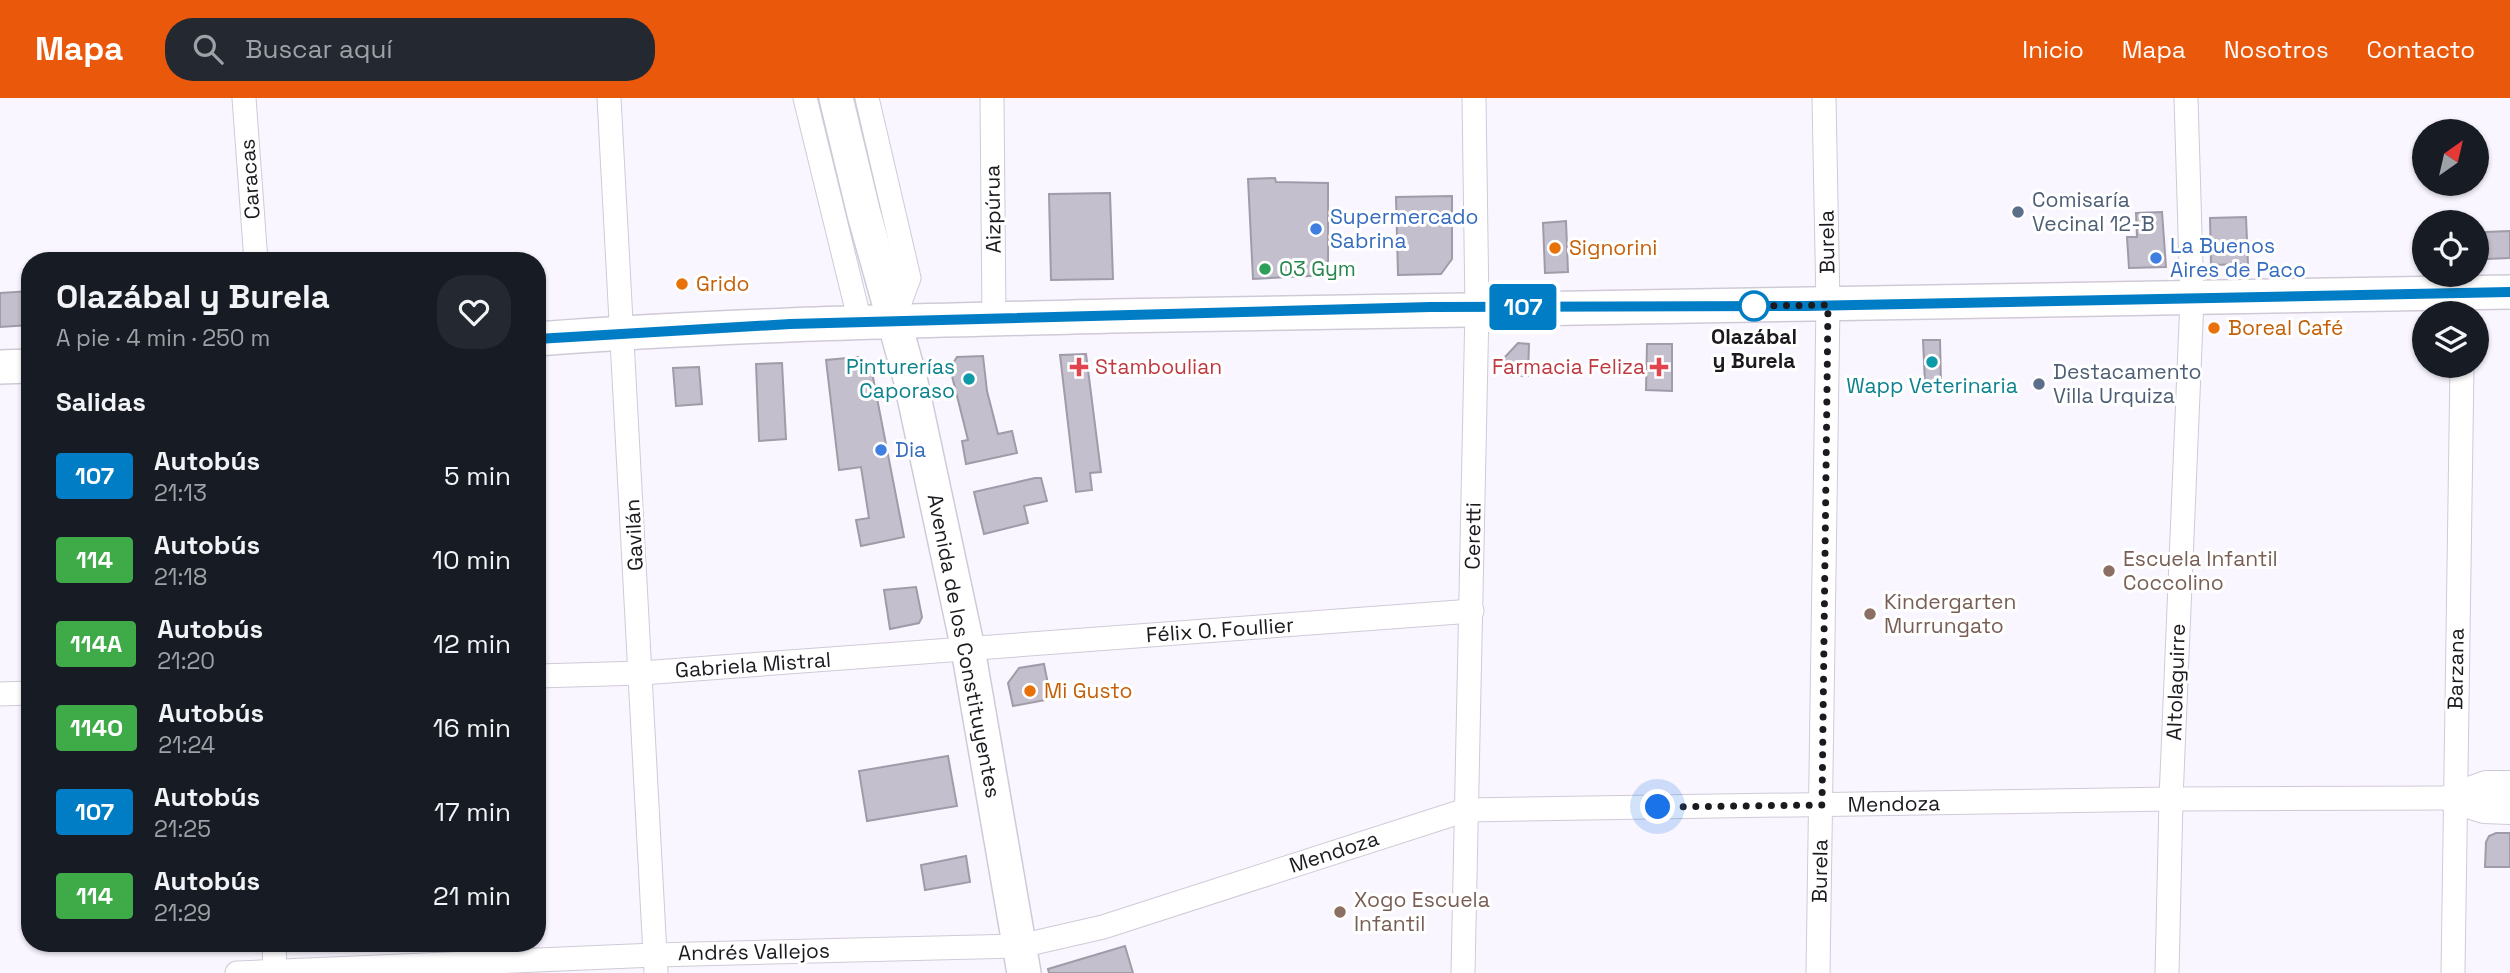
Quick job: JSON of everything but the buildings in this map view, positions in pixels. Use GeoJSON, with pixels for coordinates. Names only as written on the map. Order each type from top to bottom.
{"type":"FeatureCollection","features":[{"type":"Feature","properties":{"kind":"main road","name":"Avenida de los Constituyentes"},"geometry":{"type":"LineString","coordinates":[[836,98],[910,378],[968,649],[1022,959]]}},
{"type":"Feature","properties":{"kind":"main road"},"geometry":{"type":"LineString","coordinates":[[2472,301],[2510,292]]}},
{"type":"Feature","properties":{"kind":"main road"},"geometry":{"type":"LineString","coordinates":[[546,337],[860,322],[1477,307],[2192,299],[2412,302]]}},
{"type":"Feature","properties":{"kind":"main road"},"geometry":{"type":"LineString","coordinates":[[0,367],[21,366]]}},
{"type":"Feature","properties":{"kind":"street","name":"Caracas"},"geometry":{"type":"LineString","coordinates":[[244,98],[255,252]]}},
{"type":"Feature","properties":{"kind":"street","name":"Gavilán"},"geometry":{"type":"LineString","coordinates":[[609,98],[642,673],[655,964]]}},
{"type":"Feature","properties":{"kind":"street"},"geometry":{"type":"LineString","coordinates":[[805,98],[860,322]]}},
{"type":"Feature","properties":{"kind":"street"},"geometry":{"type":"LineString","coordinates":[[867,98],[909,278],[893,321]]}},
{"type":"Feature","properties":{"kind":"street","name":"Aizpúrua"},"geometry":{"type":"LineString","coordinates":[[992,98],[994,319]]}},
{"type":"Feature","properties":{"kind":"street","name":"Ceretti"},"geometry":{"type":"LineString","coordinates":[[1463,973],[1477,307],[1474,98]]}},
{"type":"Feature","properties":{"kind":"street","name":"Burela"},"geometry":{"type":"LineString","coordinates":[[1818,973],[1828,305],[1824,98]]}},
{"type":"Feature","properties":{"kind":"street","name":"Altolaguirre"},"geometry":{"type":"LineString","coordinates":[[2167,973],[2171,799],[2192,299],[2186,98]]}},
{"type":"Feature","properties":{"kind":"street","name":"Barzana"},"geometry":{"type":"LineString","coordinates":[[2452,973],[2462,378]]}},
{"type":"Feature","properties":{"kind":"street","name":"Félix O. Foullier"},"geometry":{"type":"LineString","coordinates":[[968,649],[1472,611]]}},
{"type":"Feature","properties":{"kind":"street","name":"Gabriela Mistral"},"geometry":{"type":"LineString","coordinates":[[546,676],[642,673],[968,649]]}},
{"type":"Feature","properties":{"kind":"street"},"geometry":{"type":"LineString","coordinates":[[0,694],[21,693]]}},
{"type":"Feature","properties":{"kind":"street"},"geometry":{"type":"LineString","coordinates":[[2453,798],[2486,786],[2510,786]]}},
{"type":"Feature","properties":{"kind":"street"},"geometry":{"type":"LineString","coordinates":[[2453,798],[2484,808],[2510,810]]}},
{"type":"Feature","properties":{"kind":"street","name":"Mendoza"},"geometry":{"type":"LineString","coordinates":[[1022,959],[1103,927],[1466,810],[2171,799],[2453,798]]}},
{"type":"Feature","properties":{"kind":"street"},"geometry":{"type":"LineString","coordinates":[[274,952],[275,972]]}},
{"type":"Feature","properties":{"kind":"street","name":"Andrés Vallejos"},"geometry":{"type":"LineString","coordinates":[[237,973],[1022,959]]}},
{"type":"Feature","properties":{"kind":"bus line","name":"107"},"geometry":{"type":"LineString","coordinates":[[546,338],[790,324],[1430,307],[1804,306],[2510,292]]}},
{"type":"Feature","properties":{"kind":"place","name":"Comisaría Vecinal 12-B"},"geometry":{"type":"Point","coordinates":[2018,212]}},
{"type":"Feature","properties":{"kind":"place","name":"Supermercado Sabrina"},"geometry":{"type":"Point","coordinates":[1316,229]}},
{"type":"Feature","properties":{"kind":"place","name":"Signorini"},"geometry":{"type":"Point","coordinates":[1555,248]}},
{"type":"Feature","properties":{"kind":"place","name":"La Buenos Aires de Paco"},"geometry":{"type":"Point","coordinates":[2156,258]}},
{"type":"Feature","properties":{"kind":"place","name":"O3 Gym"},"geometry":{"type":"Point","coordinates":[1265,269]}},
{"type":"Feature","properties":{"kind":"place","name":"Grido"},"geometry":{"type":"Point","coordinates":[682,284]}},
{"type":"Feature","properties":{"kind":"place","name":"Olazábal y Burela"},"geometry":{"type":"Point","coordinates":[1754,306]}},
{"type":"Feature","properties":{"kind":"place","name":"Boreal Café"},"geometry":{"type":"Point","coordinates":[2214,328]}},
{"type":"Feature","properties":{"kind":"place","name":"Wapp Veterinaria"},"geometry":{"type":"Point","coordinates":[1932,362]}},
{"type":"Feature","properties":{"kind":"place","name":"Stamboulian"},"geometry":{"type":"Point","coordinates":[1079,367]}},
{"type":"Feature","properties":{"kind":"place","name":"Farmacia Feliza"},"geometry":{"type":"Point","coordinates":[1659,367]}},
{"type":"Feature","properties":{"kind":"place","name":"Pinturerías Caporaso"},"geometry":{"type":"Point","coordinates":[969,379]}},
{"type":"Feature","properties":{"kind":"place","name":"Destacamento Villa Urquiza"},"geometry":{"type":"Point","coordinates":[2039,384]}},
{"type":"Feature","properties":{"kind":"place","name":"Dia"},"geometry":{"type":"Point","coordinates":[881,450]}},
{"type":"Feature","properties":{"kind":"place","name":"Escuela Infantil Coccolino"},"geometry":{"type":"Point","coordinates":[2109,571]}},
{"type":"Feature","properties":{"kind":"place","name":"Kindergarten Murrungato"},"geometry":{"type":"Point","coordinates":[1870,614]}},
{"type":"Feature","properties":{"kind":"place","name":"Mi Gusto"},"geometry":{"type":"Point","coordinates":[1030,691]}},
{"type":"Feature","properties":{"kind":"place","name":"Xogo Escuela Infantil"},"geometry":{"type":"Point","coordinates":[1340,912]}},
{"type":"Feature","properties":{"kind":"route"},"geometry":{"type":"LineString","coordinates":[[1658,807],[1822,805],[1828,305],[1754,306]]}}]}
